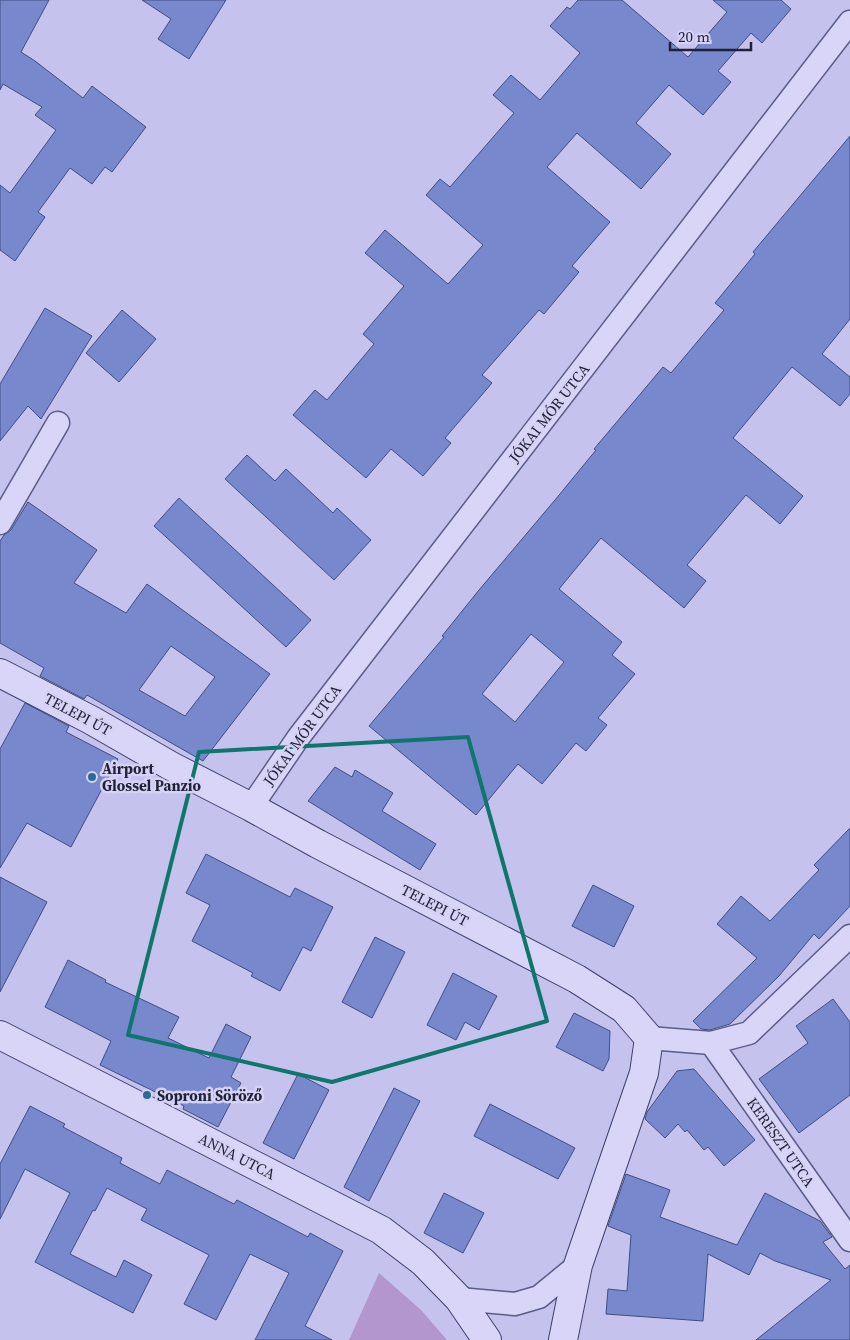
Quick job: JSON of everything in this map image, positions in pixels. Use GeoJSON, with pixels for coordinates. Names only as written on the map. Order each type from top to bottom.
{"type":"FeatureCollection","features":[{"type":"Feature","properties":{"kind":"main road","name":"TELEPI ÚT"},"geometry":{"type":"LineString","coordinates":[[0,673],[91,720],[171,766],[318,844],[577,979],[624,1009],[649,1038]]}},
{"type":"Feature","properties":{"kind":"main road","name":"ANNA UTCA"},"geometry":{"type":"LineString","coordinates":[[0,1034],[381,1230],[423,1262],[459,1299]]}},
{"type":"Feature","properties":{"kind":"main road"},"geometry":{"type":"LineString","coordinates":[[563,1340],[578,1265],[644,1073],[649,1038]]}},
{"type":"Feature","properties":{"kind":"main road"},"geometry":{"type":"LineString","coordinates":[[459,1299],[487,1340]]}},
{"type":"Feature","properties":{"kind":"street","name":"JÓKAI MÓR UTCA"},"geometry":{"type":"LineString","coordinates":[[250,807],[298,738],[850,22]]}},
{"type":"Feature","properties":{"kind":"street"},"geometry":{"type":"LineString","coordinates":[[0,523],[58,423]]}},
{"type":"Feature","properties":{"kind":"street"},"geometry":{"type":"LineString","coordinates":[[649,1038],[711,1043],[749,1032],[850,936]]}},
{"type":"Feature","properties":{"kind":"street","name":"KERESZT UTCA"},"geometry":{"type":"LineString","coordinates":[[711,1043],[850,1240]]}},
{"type":"Feature","properties":{"kind":"street"},"geometry":{"type":"LineString","coordinates":[[459,1299],[515,1304],[539,1297],[578,1265]]}},
{"type":"Feature","properties":{"kind":"highlighted area"},"geometry":{"type":"Polygon","coordinates":[[[468,737],[547,1021],[332,1082],[128,1035],[199,752],[468,737]]]}},
{"type":"Feature","properties":{"kind":"shaded area"},"geometry":{"type":"Polygon","coordinates":[[[379,1273],[421,1310],[447,1340],[349,1340],[379,1273]]]}},
{"type":"Feature","properties":{"kind":"building"},"geometry":{"type":"Polygon","coordinates":[[[0,0],[49,0],[21,52],[83,98],[92,86],[146,127],[112,172],[105,167],[92,184],[70,168],[38,212],[45,217],[15,261],[0,250],[0,185],[10,193],[56,130],[35,115],[42,107],[3,84],[0,90],[0,0]]]}},
{"type":"Feature","properties":{"kind":"building"},"geometry":{"type":"Polygon","coordinates":[[[142,0],[226,0],[189,59],[158,39],[171,19],[142,0]]]}},
{"type":"Feature","properties":{"kind":"building"},"geometry":{"type":"Polygon","coordinates":[[[578,0],[622,0],[688,57],[727,12],[713,0],[781,0],[791,9],[762,43],[751,33],[718,71],[731,82],[703,115],[669,85],[636,123],[671,154],[641,189],[577,133],[547,167],[610,222],[572,266],[579,272],[544,314],[539,310],[482,375],[492,383],[445,438],[451,443],[423,476],[391,449],[366,478],[293,415],[315,390],[327,400],[374,344],[363,334],[404,286],[365,253],[385,230],[448,284],[483,245],[426,195],[440,179],[450,187],[514,113],[493,95],[511,75],[540,100],[580,53],[550,26],[567,7],[570,9],[578,0]]]}},
{"type":"Feature","properties":{"kind":"building"},"geometry":{"type":"Polygon","coordinates":[[[850,136],[850,319],[822,354],[850,377],[850,394],[840,406],[792,367],[733,438],[803,496],[780,524],[746,495],[687,565],[706,581],[684,608],[601,538],[559,589],[622,642],[612,655],[635,674],[598,718],[607,725],[586,751],[576,743],[542,784],[518,764],[476,815],[369,726],[444,637],[442,636],[479,590],[663,367],[671,373],[724,310],[715,303],[755,254],[753,252],[850,136]],[[531,634],[482,694],[515,722],[564,662],[531,634]]]}},
{"type":"Feature","properties":{"kind":"building"},"geometry":{"type":"Polygon","coordinates":[[[45,308],[92,336],[41,419],[28,406],[0,441],[0,384],[45,308]]]}},
{"type":"Feature","properties":{"kind":"building"},"geometry":{"type":"Polygon","coordinates":[[[122,310],[156,339],[119,382],[86,353],[122,310]]]}},
{"type":"Feature","properties":{"kind":"building"},"geometry":{"type":"Polygon","coordinates":[[[247,455],[275,481],[286,469],[333,513],[337,508],[371,540],[334,580],[225,479],[247,455]]]}},
{"type":"Feature","properties":{"kind":"building"},"geometry":{"type":"Polygon","coordinates":[[[179,498],[311,620],[286,647],[154,526],[179,498]]]}},
{"type":"Feature","properties":{"kind":"building"},"geometry":{"type":"Polygon","coordinates":[[[28,502],[97,550],[74,583],[126,613],[147,584],[270,674],[203,761],[87,695],[84,699],[40,676],[44,668],[0,643],[0,541],[11,530],[28,502]],[[171,646],[139,690],[185,716],[215,677],[171,646]]]}},
{"type":"Feature","properties":{"kind":"building"},"geometry":{"type":"Polygon","coordinates":[[[25,703],[69,726],[66,732],[118,759],[71,847],[27,823],[0,868],[0,749],[25,703]]]}},
{"type":"Feature","properties":{"kind":"building"},"geometry":{"type":"Polygon","coordinates":[[[335,767],[352,777],[355,770],[393,793],[382,811],[436,844],[420,870],[308,801],[335,767]]]}},
{"type":"Feature","properties":{"kind":"building"},"geometry":{"type":"Polygon","coordinates":[[[850,828],[850,906],[819,939],[814,934],[779,976],[730,1024],[710,1030],[701,1029],[693,1021],[757,958],[717,924],[741,896],[770,921],[819,870],[814,865],[850,828]]]}},
{"type":"Feature","properties":{"kind":"building"},"geometry":{"type":"Polygon","coordinates":[[[206,854],[290,897],[295,888],[333,907],[311,951],[303,947],[280,991],[251,976],[253,973],[192,941],[210,905],[186,893],[206,854]]]}},
{"type":"Feature","properties":{"kind":"building"},"geometry":{"type":"Polygon","coordinates":[[[0,877],[47,902],[0,992],[0,877]]]}},
{"type":"Feature","properties":{"kind":"building"},"geometry":{"type":"Polygon","coordinates":[[[593,885],[634,906],[614,947],[572,926],[593,885]]]}},
{"type":"Feature","properties":{"kind":"building"},"geometry":{"type":"Polygon","coordinates":[[[375,937],[405,952],[372,1018],[342,1002],[375,937]]]}},
{"type":"Feature","properties":{"kind":"building"},"geometry":{"type":"Polygon","coordinates":[[[68,960],[106,980],[105,982],[179,1017],[168,1038],[209,1058],[226,1024],[251,1037],[231,1077],[241,1083],[218,1127],[183,1109],[184,1106],[100,1065],[111,1041],[45,1007],[68,960]]]}},
{"type":"Feature","properties":{"kind":"building"},"geometry":{"type":"Polygon","coordinates":[[[453,973],[497,996],[479,1030],[465,1022],[456,1040],[427,1025],[453,973]]]}},
{"type":"Feature","properties":{"kind":"building"},"geometry":{"type":"Polygon","coordinates":[[[833,999],[850,1022],[850,1095],[799,1133],[759,1079],[808,1043],[796,1026],[833,999]]]}},
{"type":"Feature","properties":{"kind":"building"},"geometry":{"type":"Polygon","coordinates":[[[574,1013],[610,1031],[609,1059],[603,1071],[556,1047],[574,1013]]]}},
{"type":"Feature","properties":{"kind":"building"},"geometry":{"type":"Polygon","coordinates":[[[694,1069],[755,1140],[724,1166],[708,1147],[704,1150],[687,1130],[685,1132],[678,1124],[665,1138],[645,1119],[647,1112],[677,1071],[694,1069]]]}},
{"type":"Feature","properties":{"kind":"building"},"geometry":{"type":"Polygon","coordinates":[[[298,1074],[329,1090],[294,1159],[263,1143],[298,1074]]]}},
{"type":"Feature","properties":{"kind":"building"},"geometry":{"type":"Polygon","coordinates":[[[394,1088],[420,1101],[369,1201],[344,1187],[394,1088]]]}},
{"type":"Feature","properties":{"kind":"building"},"geometry":{"type":"Polygon","coordinates":[[[490,1104],[575,1148],[558,1179],[474,1136],[490,1104]]]}},
{"type":"Feature","properties":{"kind":"building"},"geometry":{"type":"Polygon","coordinates":[[[30,1106],[65,1124],[63,1127],[122,1158],[120,1163],[160,1184],[167,1170],[234,1204],[237,1200],[308,1237],[310,1233],[343,1251],[305,1326],[332,1340],[255,1340],[289,1273],[250,1254],[216,1320],[184,1304],[209,1255],[141,1220],[147,1209],[107,1188],[70,1254],[116,1277],[124,1260],[152,1275],[133,1313],[35,1262],[70,1193],[25,1169],[0,1219],[0,1164],[30,1106]]]}},
{"type":"Feature","properties":{"kind":"building"},"geometry":{"type":"Polygon","coordinates":[[[626,1174],[670,1190],[660,1217],[737,1245],[765,1193],[820,1221],[832,1237],[823,1242],[845,1269],[850,1265],[850,1340],[756,1340],[831,1280],[775,1261],[760,1253],[749,1275],[708,1254],[703,1321],[606,1314],[608,1289],[627,1291],[631,1235],[608,1226],[626,1174]]]}},
{"type":"Feature","properties":{"kind":"building"},"geometry":{"type":"Polygon","coordinates":[[[444,1193],[484,1213],[463,1253],[424,1233],[444,1193]]]}},
{"type":"Feature","properties":{"kind":"place","name":"Airport Glossel Panzio"},"geometry":{"type":"Point","coordinates":[92,777]}},
{"type":"Feature","properties":{"kind":"place","name":"Soproni Söröző"},"geometry":{"type":"Point","coordinates":[147,1095]}}]}
